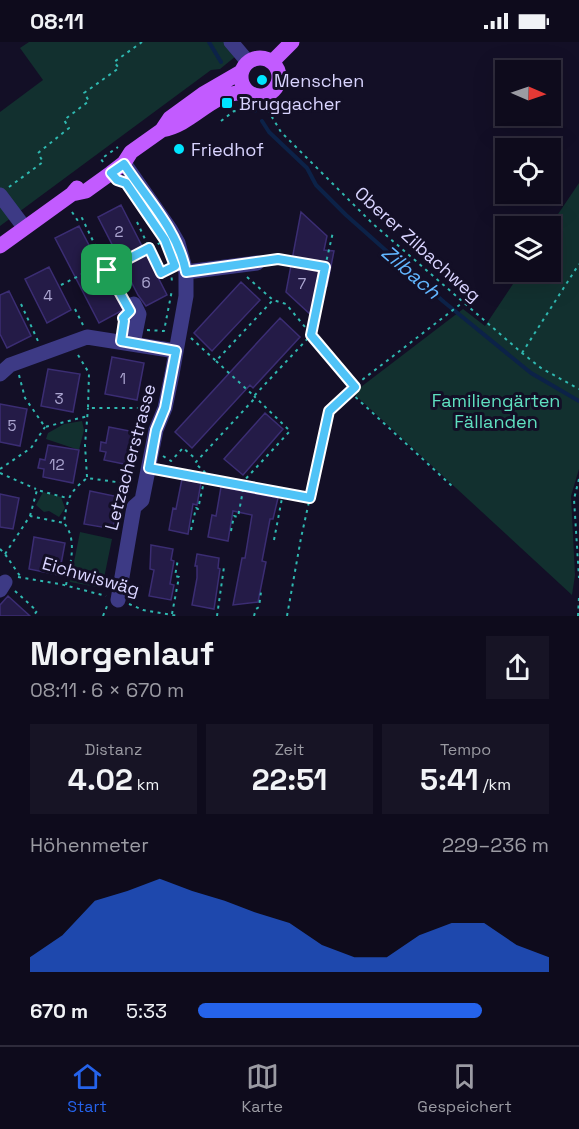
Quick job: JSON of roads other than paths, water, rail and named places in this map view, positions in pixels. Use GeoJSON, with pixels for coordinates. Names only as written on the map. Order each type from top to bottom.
{"type":"FeatureCollection","features":[{"type":"Feature","properties":{"kind":"main road"},"geometry":{"type":"LineString","coordinates":[[272,62],[292,42]]}},
{"type":"Feature","properties":{"kind":"main road"},"geometry":{"type":"LineString","coordinates":[[72,194],[86,190],[162,130],[170,118],[186,105],[244,67],[260,58],[272,62],[277,68],[278,84],[268,95],[234,92],[223,95],[176,128],[162,130]]}},
{"type":"Feature","properties":{"kind":"main road"},"geometry":{"type":"LineString","coordinates":[[244,67],[242,85],[253,94]]}},
{"type":"Feature","properties":{"kind":"main road"},"geometry":{"type":"LineString","coordinates":[[0,246],[72,194],[103,162],[121,154],[128,158]]}},
{"type":"Feature","properties":{"kind":"street"},"geometry":{"type":"LineString","coordinates":[[231,42],[244,67]]}},
{"type":"Feature","properties":{"kind":"street","name":"Letzacherstrasse"},"geometry":{"type":"LineString","coordinates":[[118,600],[134,507],[142,500],[156,430],[165,408],[186,296],[181,250],[171,229],[128,158]]}},
{"type":"Feature","properties":{"kind":"street"},"geometry":{"type":"LineString","coordinates":[[4,191],[24,227]]}},
{"type":"Feature","properties":{"kind":"street"},"geometry":{"type":"LineString","coordinates":[[182,274],[250,264]]}},
{"type":"Feature","properties":{"kind":"street"},"geometry":{"type":"LineString","coordinates":[[129,302],[139,314],[134,337]]}},
{"type":"Feature","properties":{"kind":"street"},"geometry":{"type":"LineString","coordinates":[[6,376],[10,365],[87,337],[134,337],[176,351]]}},
{"type":"Feature","properties":{"kind":"waterway","name":"Zilbach"},"geometry":{"type":"LineString","coordinates":[[209,42],[221,62]]}},
{"type":"Feature","properties":{"kind":"waterway","name":"Zilbach"},"geometry":{"type":"LineString","coordinates":[[252,107],[255,111]]}},
{"type":"Feature","properties":{"kind":"waterway","name":"Zilbach"},"geometry":{"type":"LineString","coordinates":[[262,121],[269,132],[307,168],[316,185],[346,215],[444,302],[531,373],[579,401]]}},
{"type":"Feature","properties":{"kind":"place","name":"Menschen"},"geometry":{"type":"Point","coordinates":[262,80]}},
{"type":"Feature","properties":{"kind":"place","name":"Bruggacher"},"geometry":{"type":"Point","coordinates":[227,103]}},
{"type":"Feature","properties":{"kind":"place","name":"Friedhof"},"geometry":{"type":"Point","coordinates":[179,149]}},
{"type":"Feature","properties":{"kind":"park label","name":"Familiengärten Fällanden"},"geometry":{"type":"Point","coordinates":[496,410]}}]}
